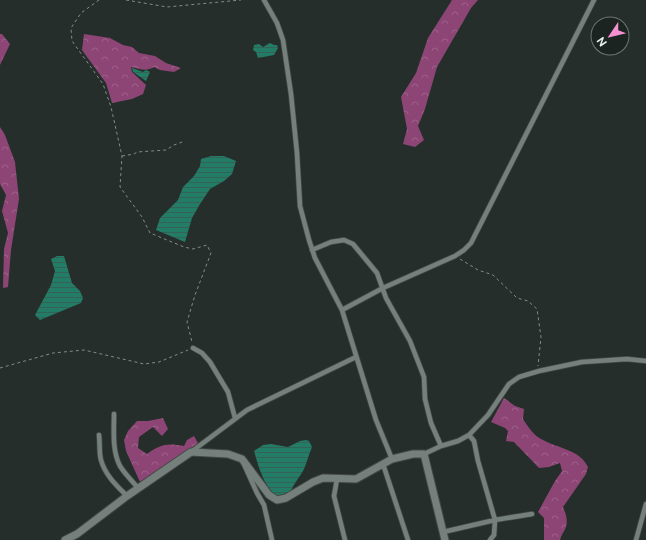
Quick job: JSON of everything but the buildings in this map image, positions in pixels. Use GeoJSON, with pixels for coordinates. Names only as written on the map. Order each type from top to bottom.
{"type":"FeatureCollection","features":[{"type":"Feature","properties":{"kind":"street"},"geometry":{"type":"LineString","coordinates":[[264,0],[277,23],[283,40],[294,116],[300,206],[312,250],[342,310],[376,420],[392,459]]}},
{"type":"Feature","properties":{"kind":"street"},"geometry":{"type":"LineString","coordinates":[[342,310],[383,288],[455,256],[471,243],[594,0]]}},
{"type":"Feature","properties":{"kind":"street"},"geometry":{"type":"LineString","coordinates":[[312,250],[331,242],[344,240],[353,244],[377,273],[386,298],[410,341],[424,377],[425,399],[431,423],[441,446]]}},
{"type":"Feature","properties":{"kind":"street"},"geometry":{"type":"LineString","coordinates":[[193,348],[202,353],[210,362],[228,392],[235,418]]}},
{"type":"Feature","properties":{"kind":"street"},"geometry":{"type":"LineString","coordinates":[[65,540],[76,534],[138,488],[191,452],[235,418],[260,403],[356,357]]}},
{"type":"Feature","properties":{"kind":"street"},"geometry":{"type":"LineString","coordinates":[[191,452],[228,454],[242,459],[269,495],[277,500],[286,498],[312,482],[323,478],[356,479],[392,459],[413,454],[424,454],[441,446],[458,441],[469,435],[488,415],[509,384],[519,377],[582,362],[627,359],[646,361]]}},
{"type":"Feature","properties":{"kind":"street"},"geometry":{"type":"LineString","coordinates":[[114,414],[114,446],[116,455],[120,466],[138,488]]}},
{"type":"Feature","properties":{"kind":"street"},"geometry":{"type":"LineString","coordinates":[[99,435],[101,460],[106,472],[114,483],[127,496]]}},
{"type":"Feature","properties":{"kind":"street"},"geometry":{"type":"LineString","coordinates":[[469,435],[474,441],[478,461],[495,520],[494,535],[490,540]]}},
{"type":"Feature","properties":{"kind":"street"},"geometry":{"type":"LineString","coordinates":[[424,454],[445,540]]}},
{"type":"Feature","properties":{"kind":"street"},"geometry":{"type":"LineString","coordinates":[[242,459],[244,468],[264,505],[272,540]]}},
{"type":"Feature","properties":{"kind":"street"},"geometry":{"type":"LineString","coordinates":[[383,464],[408,540]]}},
{"type":"Feature","properties":{"kind":"street"},"geometry":{"type":"LineString","coordinates":[[337,479],[334,496],[345,540]]}},
{"type":"Feature","properties":{"kind":"street"},"geometry":{"type":"LineString","coordinates":[[636,540],[646,504]]}},
{"type":"Feature","properties":{"kind":"street"},"geometry":{"type":"LineString","coordinates":[[443,532],[495,520],[532,514]]}},
{"type":"Feature","properties":{"kind":"path"},"geometry":{"type":"LineString","coordinates":[[0,368],[53,353],[84,350],[144,364],[159,362],[193,348],[187,322],[211,253],[207,245],[192,249],[150,233],[142,217],[120,187],[122,156],[111,107],[103,84],[72,41],[71,28],[82,13],[98,0]]}},
{"type":"Feature","properties":{"kind":"path"},"geometry":{"type":"LineString","coordinates":[[126,0],[167,7],[241,0]]}},
{"type":"Feature","properties":{"kind":"path"},"geometry":{"type":"LineString","coordinates":[[122,156],[137,152],[166,150],[185,141]]}},
{"type":"Feature","properties":{"kind":"path"},"geometry":{"type":"LineString","coordinates":[[455,256],[478,270],[493,275],[517,298],[528,301],[537,310],[541,337],[538,365],[540,371]]}},
{"type":"Feature","properties":{"kind":"green space"},"geometry":{"type":"Polygon","coordinates":[[[452,0],[478,0],[471,8],[437,67],[425,109],[418,126],[424,140],[415,147],[403,144],[407,129],[401,97],[416,73],[428,38],[452,0]]]}},
{"type":"Feature","properties":{"kind":"green space"},"geometry":{"type":"Polygon","coordinates":[[[0,34],[2,34],[10,44],[0,65],[0,34]]]}},
{"type":"Feature","properties":{"kind":"green space"},"geometry":{"type":"Polygon","coordinates":[[[84,34],[110,38],[123,45],[132,47],[139,53],[155,56],[166,63],[181,68],[174,72],[160,70],[154,67],[146,70],[131,67],[132,72],[146,85],[143,94],[132,99],[112,103],[106,83],[82,50],[84,34]]]}},
{"type":"Feature","properties":{"kind":"green space"},"geometry":{"type":"Polygon","coordinates":[[[0,127],[5,135],[15,162],[19,199],[11,250],[8,287],[3,288],[4,249],[8,233],[2,211],[6,195],[0,184],[0,127]]]}},
{"type":"Feature","properties":{"kind":"green space"},"geometry":{"type":"Polygon","coordinates":[[[504,398],[515,406],[524,409],[523,419],[534,434],[549,443],[579,456],[588,467],[586,474],[563,507],[567,522],[560,540],[544,540],[544,518],[538,512],[562,471],[560,463],[549,467],[539,468],[514,442],[506,441],[508,431],[505,428],[491,422],[504,398]]]}},
{"type":"Feature","properties":{"kind":"green space"},"geometry":{"type":"Polygon","coordinates":[[[163,418],[168,429],[162,436],[153,427],[139,437],[138,448],[147,454],[164,445],[184,446],[187,440],[194,436],[198,443],[140,482],[126,451],[124,440],[128,431],[137,421],[148,421],[163,418]]]}},
{"type":"Feature","properties":{"kind":"shaded area"},"geometry":{"type":"Polygon","coordinates":[[[270,43],[277,45],[278,48],[274,55],[258,58],[256,52],[253,50],[254,45],[259,44],[263,47],[270,43]]]}},
{"type":"Feature","properties":{"kind":"shaded area"},"geometry":{"type":"Polygon","coordinates":[[[132,68],[143,72],[146,70],[150,72],[146,81],[133,72],[132,68]]]}},
{"type":"Feature","properties":{"kind":"shaded area"},"geometry":{"type":"Polygon","coordinates":[[[211,156],[224,156],[236,161],[232,174],[224,181],[210,189],[200,204],[192,218],[185,242],[156,230],[160,218],[178,200],[183,187],[194,176],[200,166],[201,159],[211,156]]]}},
{"type":"Feature","properties":{"kind":"shaded area"},"geometry":{"type":"Polygon","coordinates":[[[57,256],[64,256],[72,283],[80,291],[83,298],[81,303],[40,320],[35,315],[51,285],[55,271],[51,259],[57,256]]]}},
{"type":"Feature","properties":{"kind":"shaded area"},"geometry":{"type":"Polygon","coordinates":[[[300,441],[309,441],[312,447],[304,469],[291,491],[279,497],[274,494],[266,484],[254,451],[263,445],[271,444],[288,447],[300,441]]]}}]}
